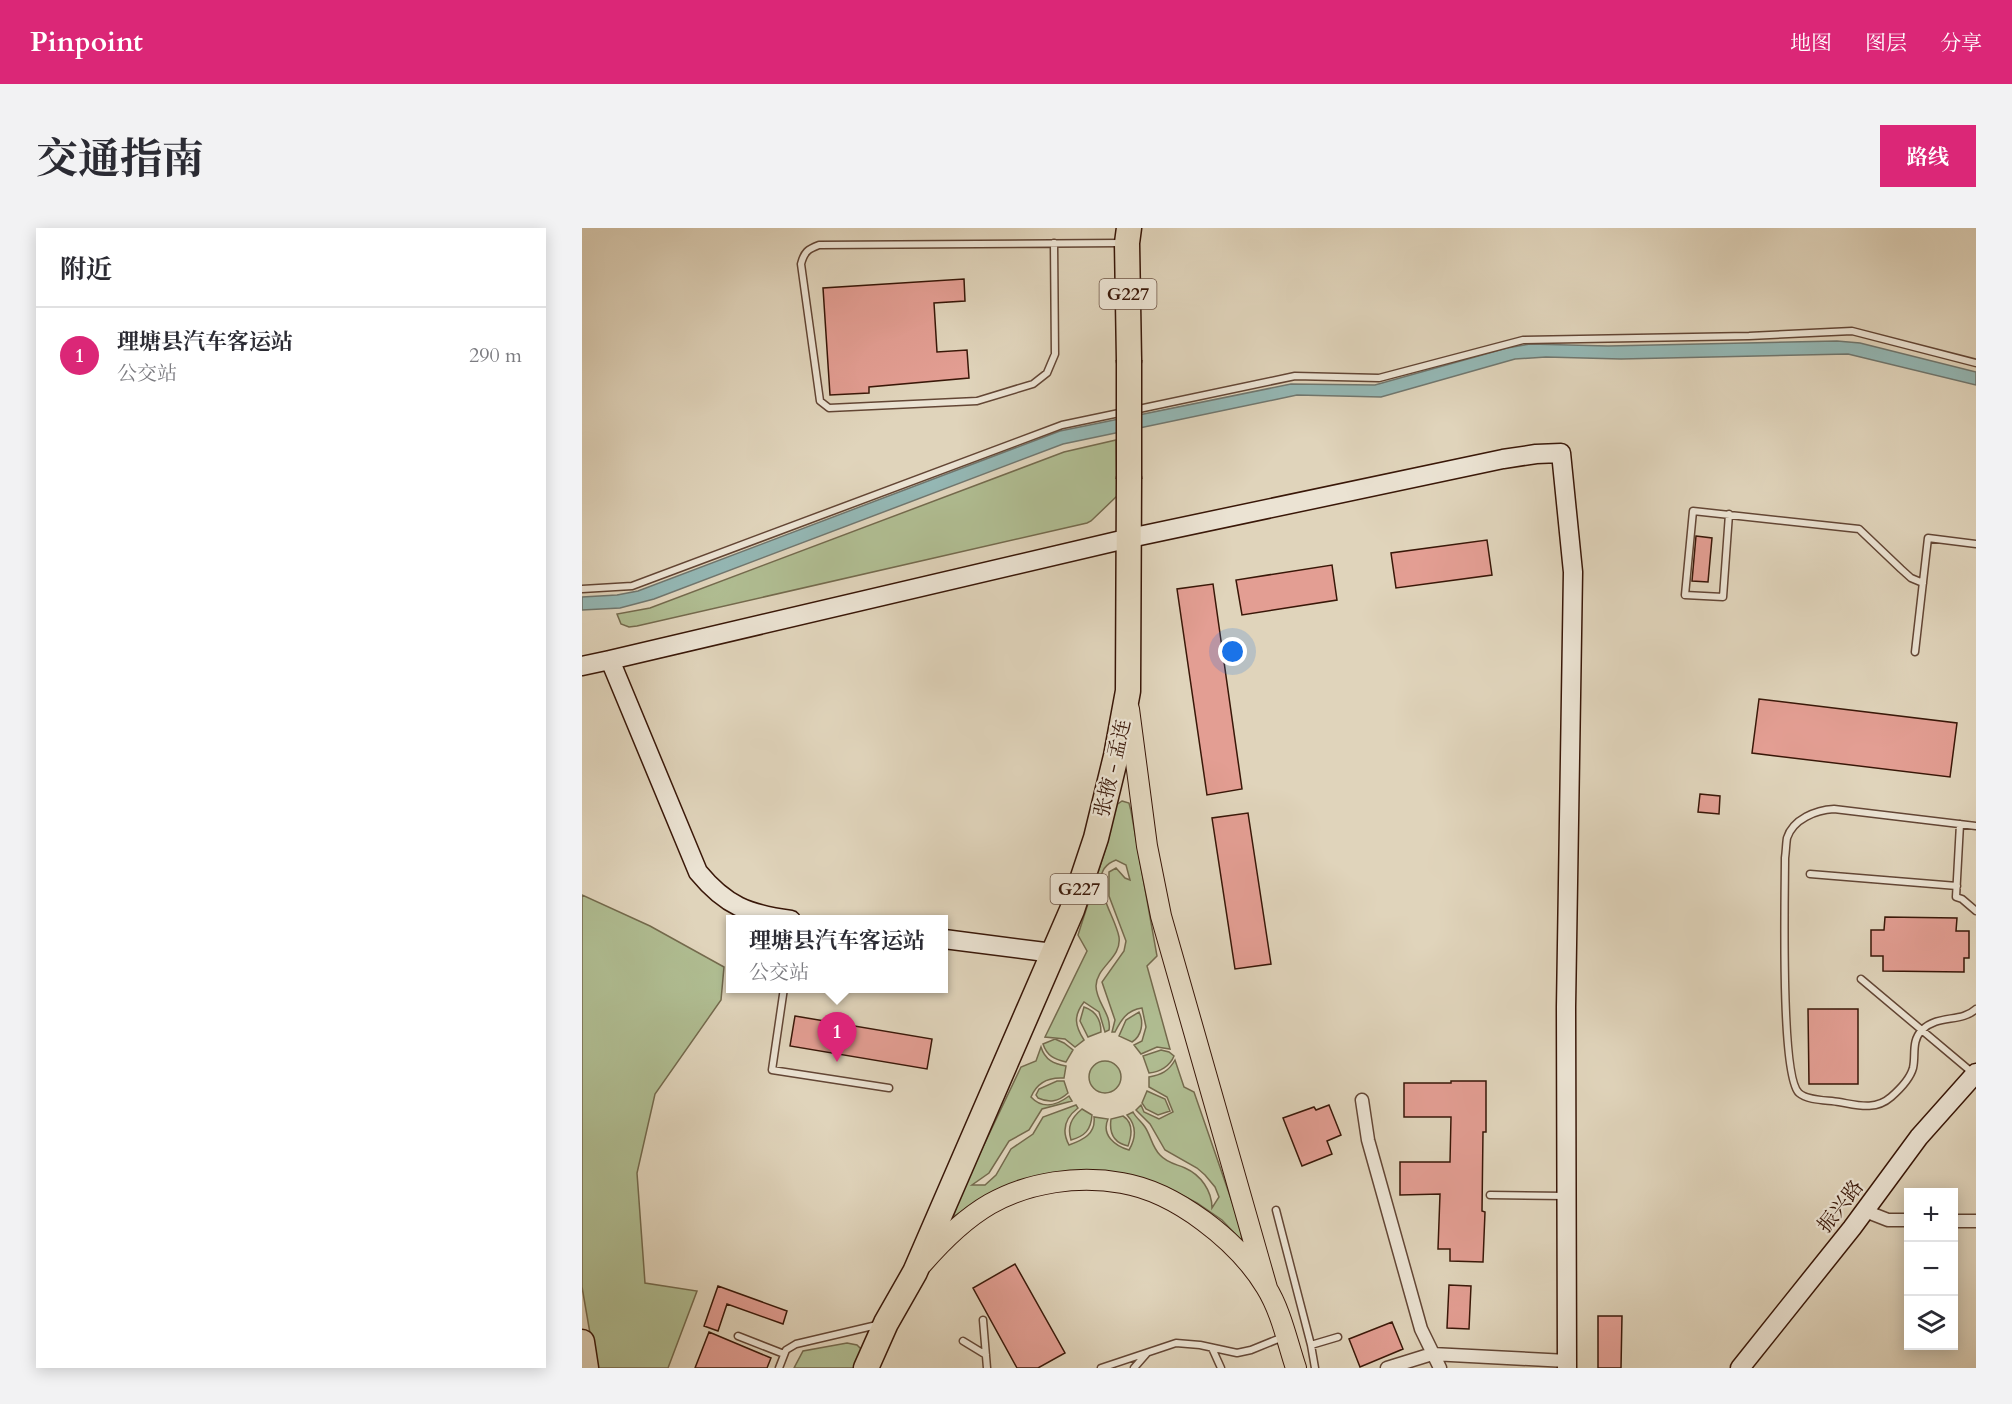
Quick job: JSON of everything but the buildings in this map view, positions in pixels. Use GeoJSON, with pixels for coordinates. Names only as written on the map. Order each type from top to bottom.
{"type":"FeatureCollection","features":[{"type":"Feature","properties":{"kind":"highway","name":"张掖 - 孟连"},"geometry":{"type":"LineString","coordinates":[[915,1272],[1072,910],[1096,838],[1116,756],[1128,691],[1130,360],[1128,235]]}},
{"type":"Feature","properties":{"kind":"highway","name":"G227"},"geometry":{"type":"LineString","coordinates":[[866,1368],[886,1323],[915,1272]]}},
{"type":"Feature","properties":{"kind":"highway"},"geometry":{"type":"LineString","coordinates":[[582,1342],[586,1368]]}},
{"type":"Feature","properties":{"kind":"main road"},"geometry":{"type":"LineString","coordinates":[[1128,691],[1147,846],[1161,916],[1267,1288]]}},
{"type":"Feature","properties":{"kind":"main road"},"geometry":{"type":"LineString","coordinates":[[915,1272],[953,1232],[990,1204],[1045,1183],[1091,1181],[1122,1183],[1161,1196],[1183,1207],[1224,1238],[1256,1272],[1276,1307],[1296,1368]]}},
{"type":"Feature","properties":{"kind":"street"},"geometry":{"type":"LineString","coordinates":[[582,666],[1130,538],[1503,459],[1561,453],[1573,572],[1566,1007],[1567,1364],[1432,1354],[1387,1368]]}},
{"type":"Feature","properties":{"kind":"street"},"geometry":{"type":"LineString","coordinates":[[610,660],[698,872],[723,898],[739,908],[761,915]]}},
{"type":"Feature","properties":{"kind":"street"},"geometry":{"type":"LineString","coordinates":[[948,939],[1053,952]]}},
{"type":"Feature","properties":{"kind":"street","name":"振兴路"},"geometry":{"type":"LineString","coordinates":[[1740,1368],[1865,1211],[1919,1137],[1975,1074]]}},
{"type":"Feature","properties":{"kind":"street"},"geometry":{"type":"LineString","coordinates":[[1362,1100],[1368,1140],[1421,1329],[1440,1368]]}},
{"type":"Feature","properties":{"kind":"street"},"geometry":{"type":"LineString","coordinates":[[1865,1211],[1888,1220],[1904,1220]]}},
{"type":"Feature","properties":{"kind":"street"},"geometry":{"type":"LineString","coordinates":[[1958,1221],[1976,1221]]}},
{"type":"Feature","properties":{"kind":"street"},"geometry":{"type":"LineString","coordinates":[[1470,1368],[1494,1358]]}},
{"type":"Feature","properties":{"kind":"lane"},"geometry":{"type":"LineString","coordinates":[[1054,243],[1055,354],[1047,374],[1033,384],[977,401],[829,408],[820,401],[801,264],[803,255],[808,249],[819,245],[1054,243],[1128,235]]}},
{"type":"Feature","properties":{"kind":"lane"},"geometry":{"type":"LineString","coordinates":[[582,589],[624,587],[651,580],[1062,425],[1295,376],[1379,378],[1523,340],[1852,332],[1976,363]]}},
{"type":"Feature","properties":{"kind":"lane"},"geometry":{"type":"LineString","coordinates":[[1729,514],[1723,597],[1685,595],[1693,511],[1729,514],[1859,529],[1901,570],[1911,578],[1923,583]]}},
{"type":"Feature","properties":{"kind":"lane"},"geometry":{"type":"LineString","coordinates":[[1915,652],[1928,538],[1976,544]]}},
{"type":"Feature","properties":{"kind":"lane"},"geometry":{"type":"LineString","coordinates":[[1976,826],[1823,809],[1800,821],[1788,837],[1785,858],[1785,1018],[1795,1087],[1800,1094],[1814,1098],[1877,1106],[1891,1097],[1911,1073],[1914,1066],[1915,1042],[1922,1030],[1935,1020],[1965,1016],[1976,1009]]}},
{"type":"Feature","properties":{"kind":"lane"},"geometry":{"type":"LineString","coordinates":[[1960,824],[1956,897],[1962,899],[1976,911]]}},
{"type":"Feature","properties":{"kind":"lane"},"geometry":{"type":"LineString","coordinates":[[1809,874],[1957,886]]}},
{"type":"Feature","properties":{"kind":"lane"},"geometry":{"type":"LineString","coordinates":[[1861,979],[1975,1074]]}},
{"type":"Feature","properties":{"kind":"lane"},"geometry":{"type":"LineString","coordinates":[[783,993],[772,1070],[889,1088]]}},
{"type":"Feature","properties":{"kind":"lane"},"geometry":{"type":"LineString","coordinates":[[1490,1194],[1566,1196]]}},
{"type":"Feature","properties":{"kind":"lane"},"geometry":{"type":"LineString","coordinates":[[1276,1210],[1315,1368]]}},
{"type":"Feature","properties":{"kind":"lane"},"geometry":{"type":"LineString","coordinates":[[983,1320],[987,1368]]}},
{"type":"Feature","properties":{"kind":"lane"},"geometry":{"type":"LineString","coordinates":[[779,1368],[784,1354],[791,1347],[802,1342],[886,1323]]}},
{"type":"Feature","properties":{"kind":"lane"},"geometry":{"type":"LineString","coordinates":[[738,1336],[784,1354]]}},
{"type":"Feature","properties":{"kind":"lane"},"geometry":{"type":"LineString","coordinates":[[1101,1368],[1176,1343],[1228,1352],[1244,1352],[1286,1336]]}},
{"type":"Feature","properties":{"kind":"lane"},"geometry":{"type":"LineString","coordinates":[[1311,1345],[1338,1337]]}},
{"type":"Feature","properties":{"kind":"lane"},"geometry":{"type":"LineString","coordinates":[[963,1341],[986,1355]]}},
{"type":"Feature","properties":{"kind":"lane"},"geometry":{"type":"LineString","coordinates":[[1212,1348],[1221,1368]]}},
{"type":"Feature","properties":{"kind":"lane"},"geometry":{"type":"LineString","coordinates":[[1134,1368],[1147,1353]]}},
{"type":"Feature","properties":{"kind":"green space"},"geometry":{"type":"Polygon","coordinates":[[[1116,440],[1117,496],[1087,523],[637,626],[629,627],[621,624],[617,614],[650,608],[1064,452],[1116,440]]]}},
{"type":"Feature","properties":{"kind":"green space"},"geometry":{"type":"Polygon","coordinates":[[[1122,801],[1129,803],[1131,811],[1157,956],[1147,966],[1170,1049],[1157,1047],[1141,1054],[1134,1045],[1142,1041],[1146,1027],[1142,1008],[1128,1013],[1115,1032],[1112,1032],[1115,1020],[1102,982],[1124,951],[1126,941],[1109,896],[1109,872],[1116,868],[1130,880],[1126,865],[1116,860],[1106,866],[1101,884],[1119,937],[1119,944],[1117,951],[1100,973],[1096,986],[1098,998],[1108,1019],[1109,1030],[1105,1032],[1099,1012],[1084,1002],[1076,1021],[1084,1040],[1075,1047],[1065,1039],[1045,1037],[1087,951],[1078,935],[1108,841],[1115,806],[1122,801]]]}},
{"type":"Feature","properties":{"kind":"green space"},"geometry":{"type":"Polygon","coordinates":[[[582,895],[650,926],[724,967],[721,1000],[655,1094],[637,1173],[645,1283],[697,1291],[668,1368],[596,1368],[582,1287],[582,895]]]}},
{"type":"Feature","properties":{"kind":"green space"},"geometry":{"type":"Polygon","coordinates":[[[1084,1007],[1095,1014],[1101,1028],[1101,1032],[1088,1037],[1080,1021],[1084,1007]]]}},
{"type":"Feature","properties":{"kind":"green space"},"geometry":{"type":"Polygon","coordinates":[[[1139,1012],[1141,1028],[1138,1036],[1132,1042],[1119,1036],[1126,1020],[1139,1012]]]}},
{"type":"Feature","properties":{"kind":"green space"},"geometry":{"type":"Polygon","coordinates":[[[1055,1039],[1073,1050],[1066,1062],[1052,1056],[1043,1044],[1055,1039]]]}},
{"type":"Feature","properties":{"kind":"green space"},"geometry":{"type":"Polygon","coordinates":[[[1041,1047],[1050,1061],[1066,1066],[1064,1078],[1053,1078],[1040,1084],[1031,1097],[1044,1105],[1054,1104],[1069,1096],[1072,1101],[1042,1109],[1029,1130],[1009,1141],[989,1173],[972,1185],[985,1185],[996,1175],[1011,1149],[1033,1134],[1043,1117],[1076,1105],[1078,1108],[1067,1120],[1065,1129],[1069,1145],[1088,1136],[1093,1128],[1094,1117],[1108,1119],[1106,1130],[1108,1135],[1114,1143],[1129,1150],[1134,1132],[1133,1123],[1127,1115],[1133,1112],[1145,1127],[1155,1149],[1163,1158],[1191,1171],[1201,1179],[1208,1190],[1212,1208],[1219,1197],[1215,1187],[1197,1168],[1165,1150],[1150,1124],[1136,1110],[1141,1105],[1144,1112],[1159,1119],[1173,1112],[1167,1097],[1149,1087],[1149,1077],[1164,1072],[1175,1060],[1184,1087],[1194,1092],[1240,1225],[1242,1241],[1222,1220],[1197,1203],[1168,1188],[1140,1178],[992,1193],[953,1217],[961,1193],[1021,1067],[1036,1061],[1041,1047]]]}},
{"type":"Feature","properties":{"kind":"green space"},"geometry":{"type":"Polygon","coordinates":[[[1161,1050],[1174,1056],[1172,1060],[1164,1068],[1149,1073],[1143,1056],[1161,1050]]]}},
{"type":"Feature","properties":{"kind":"green space"},"geometry":{"type":"Polygon","coordinates":[[[1105,1061],[1116,1066],[1121,1077],[1116,1088],[1105,1093],[1094,1088],[1089,1077],[1094,1066],[1105,1061]]]}},
{"type":"Feature","properties":{"kind":"green space"},"geometry":{"type":"Polygon","coordinates":[[[1057,1081],[1064,1081],[1068,1093],[1053,1101],[1038,1098],[1036,1095],[1039,1089],[1057,1081]]]}},
{"type":"Feature","properties":{"kind":"green space"},"geometry":{"type":"Polygon","coordinates":[[[1147,1091],[1165,1099],[1170,1111],[1158,1115],[1146,1109],[1142,1103],[1147,1091]]]}},
{"type":"Feature","properties":{"kind":"green space"},"geometry":{"type":"Polygon","coordinates":[[[1082,1109],[1092,1115],[1089,1128],[1080,1137],[1071,1140],[1069,1131],[1071,1123],[1082,1109]]]}},
{"type":"Feature","properties":{"kind":"green space"},"geometry":{"type":"Polygon","coordinates":[[[1123,1116],[1129,1122],[1131,1130],[1128,1146],[1116,1140],[1111,1129],[1111,1119],[1123,1116]]]}},
{"type":"Feature","properties":{"kind":"green space"},"geometry":{"type":"Polygon","coordinates":[[[847,1343],[857,1345],[861,1349],[855,1368],[794,1368],[803,1351],[847,1343]]]}},
{"type":"Feature","properties":{"kind":"water"},"geometry":{"type":"Polygon","coordinates":[[[1837,341],[1860,343],[1976,372],[1976,385],[1848,354],[1515,359],[1381,397],[1297,395],[1063,444],[654,599],[620,608],[582,610],[582,597],[638,591],[1060,431],[1291,384],[1375,385],[1507,348],[1530,344],[1608,346],[1837,341]]]}},
{"type":"Feature","properties":{"kind":"place","name":"理塘县汽车客运站"},"geometry":{"type":"Point","coordinates":[837,1062]}}]}
